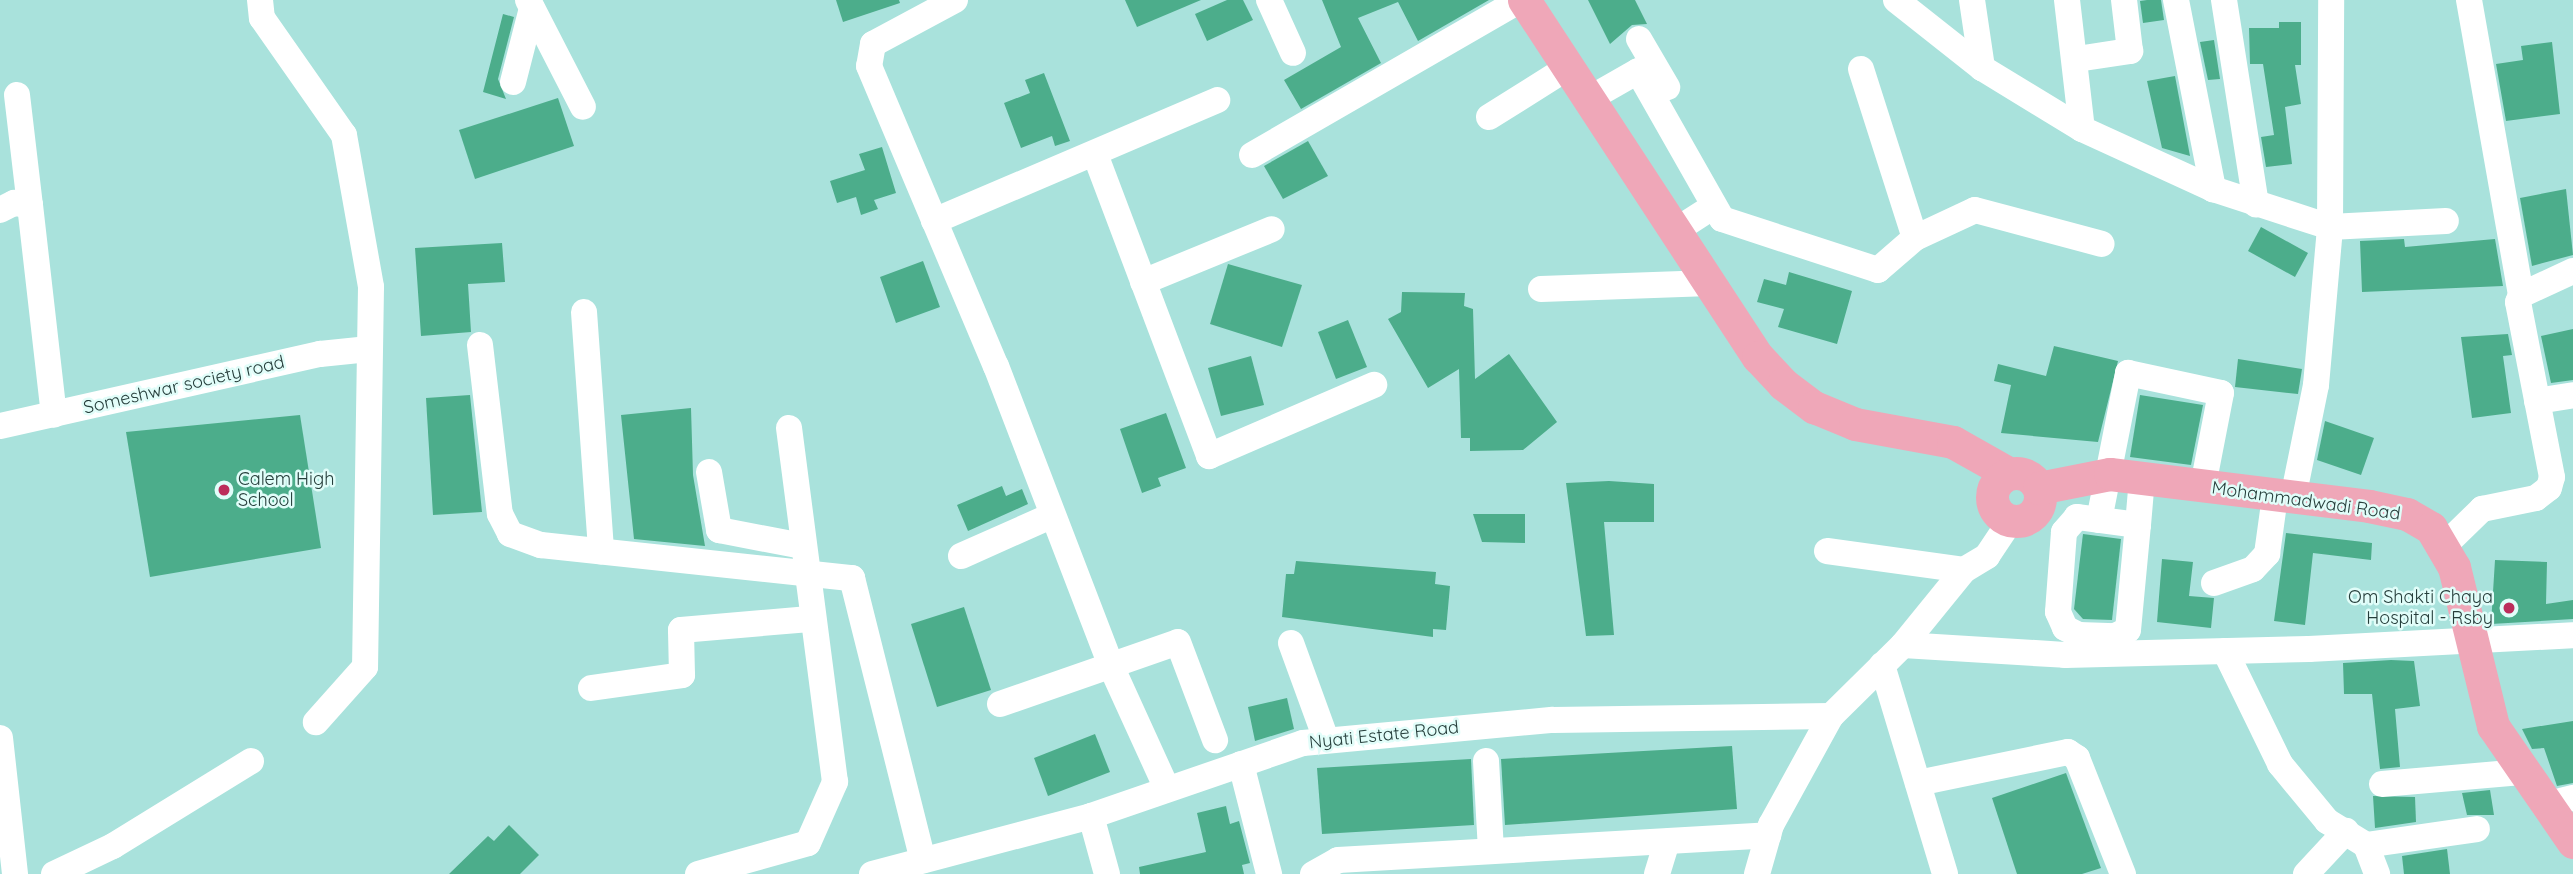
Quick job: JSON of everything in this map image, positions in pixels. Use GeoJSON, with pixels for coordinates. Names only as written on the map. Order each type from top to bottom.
{"type":"FeatureCollection","features":[{"type":"Feature","properties":{"kind":"main road"},"geometry":{"type":"LineString","coordinates":[[1523,0],[1758,356],[1814,407],[1854,424],[1953,442],[2008,474],[2029,476],[2039,488],[2036,512],[2011,520],[1998,513],[1992,498],[1996,483],[2008,474]]}},
{"type":"Feature","properties":{"kind":"main road","name":"Mohammadwadi Road"},"geometry":{"type":"LineString","coordinates":[[2039,488],[2110,474],[2407,514],[2431,528],[2445,545]]}},
{"type":"Feature","properties":{"kind":"main road"},"geometry":{"type":"LineString","coordinates":[[2445,545],[2493,726],[2521,772],[2558,801],[2573,842]]}},
{"type":"Feature","properties":{"kind":"street"},"geometry":{"type":"LineString","coordinates":[[955,0],[873,44],[869,66],[934,221],[1111,666],[1167,789]]}},
{"type":"Feature","properties":{"kind":"street"},"geometry":{"type":"LineString","coordinates":[[1269,0],[1293,53]]}},
{"type":"Feature","properties":{"kind":"street"},"geometry":{"type":"LineString","coordinates":[[1252,155],[1523,0]]}},
{"type":"Feature","properties":{"kind":"street"},"geometry":{"type":"LineString","coordinates":[[1896,0],[1982,68],[2082,129],[2213,189],[2330,227],[2446,221]]}},
{"type":"Feature","properties":{"kind":"street"},"geometry":{"type":"LineString","coordinates":[[1972,0],[1982,68]]}},
{"type":"Feature","properties":{"kind":"street"},"geometry":{"type":"LineString","coordinates":[[2067,0],[2077,60],[2082,129]]}},
{"type":"Feature","properties":{"kind":"street"},"geometry":{"type":"LineString","coordinates":[[2077,60],[2130,51],[2124,0]]}},
{"type":"Feature","properties":{"kind":"street"},"geometry":{"type":"LineString","coordinates":[[2176,0],[2213,189]]}},
{"type":"Feature","properties":{"kind":"street"},"geometry":{"type":"LineString","coordinates":[[2224,0],[2256,205]]}},
{"type":"Feature","properties":{"kind":"street"},"geometry":{"type":"LineString","coordinates":[[2214,583],[2253,569],[2267,554],[2316,385],[2330,227],[2331,0]]}},
{"type":"Feature","properties":{"kind":"street"},"geometry":{"type":"LineString","coordinates":[[2445,545],[2473,513],[2536,498],[2563,476],[2537,401],[2519,310],[2521,295],[2469,0]]}},
{"type":"Feature","properties":{"kind":"street"},"geometry":{"type":"LineString","coordinates":[[513,82],[530,4]]}},
{"type":"Feature","properties":{"kind":"street"},"geometry":{"type":"LineString","coordinates":[[530,4],[583,107]]}},
{"type":"Feature","properties":{"kind":"street"},"geometry":{"type":"LineString","coordinates":[[261,9],[344,135],[366,241],[369,349],[365,667],[316,722]]}},
{"type":"Feature","properties":{"kind":"street"},"geometry":{"type":"LineString","coordinates":[[1639,39],[1746,226]]}},
{"type":"Feature","properties":{"kind":"street"},"geometry":{"type":"LineString","coordinates":[[1489,117],[1567,68]]}},
{"type":"Feature","properties":{"kind":"street"},"geometry":{"type":"LineString","coordinates":[[1861,69],[1915,238]]}},
{"type":"Feature","properties":{"kind":"street"},"geometry":{"type":"LineString","coordinates":[[1589,99],[1638,71],[1722,219],[1878,270],[1915,238],[1975,209],[2102,244]]}},
{"type":"Feature","properties":{"kind":"street"},"geometry":{"type":"LineString","coordinates":[[18,96],[54,415]]}},
{"type":"Feature","properties":{"kind":"street"},"geometry":{"type":"LineString","coordinates":[[934,221],[1095,155],[1217,100]]}},
{"type":"Feature","properties":{"kind":"street"},"geometry":{"type":"LineString","coordinates":[[1095,155],[1209,456],[1374,385]]}},
{"type":"Feature","properties":{"kind":"street"},"geometry":{"type":"LineString","coordinates":[[0,210],[14,203],[30,205]]}},
{"type":"Feature","properties":{"kind":"street"},"geometry":{"type":"LineString","coordinates":[[1675,231],[1714,206]]}},
{"type":"Feature","properties":{"kind":"street"},"geometry":{"type":"LineString","coordinates":[[1143,282],[1272,229]]}},
{"type":"Feature","properties":{"kind":"street"},"geometry":{"type":"LineString","coordinates":[[2521,295],[2573,271]]}},
{"type":"Feature","properties":{"kind":"street"},"geometry":{"type":"LineString","coordinates":[[1541,289],[1710,283]]}},
{"type":"Feature","properties":{"kind":"street"},"geometry":{"type":"LineString","coordinates":[[584,312],[601,551]]}},
{"type":"Feature","properties":{"kind":"street"},"geometry":{"type":"LineString","coordinates":[[480,345],[500,514],[510,534],[541,545],[601,551],[804,559]]}},
{"type":"Feature","properties":{"kind":"street","name":"Someshwar society road"},"geometry":{"type":"LineString","coordinates":[[0,426],[320,354],[369,349]]}},
{"type":"Feature","properties":{"kind":"street"},"geometry":{"type":"LineString","coordinates":[[2099,520],[2128,373],[2221,393],[2203,486]]}},
{"type":"Feature","properties":{"kind":"street"},"geometry":{"type":"LineString","coordinates":[[2537,401],[2573,395]]}},
{"type":"Feature","properties":{"kind":"street"},"geometry":{"type":"LineString","coordinates":[[698,874],[730,870],[808,843],[835,782],[810,620],[789,428]]}},
{"type":"Feature","properties":{"kind":"street"},"geometry":{"type":"LineString","coordinates":[[709,472],[719,530],[852,578],[923,860]]}},
{"type":"Feature","properties":{"kind":"street"},"geometry":{"type":"LineString","coordinates":[[2138,525],[2077,517],[2064,532],[2058,612],[2065,628],[2079,635],[2115,636],[2127,629],[2138,525],[2142,478]]}},
{"type":"Feature","properties":{"kind":"street"},"geometry":{"type":"LineString","coordinates":[[961,555],[1051,516]]}},
{"type":"Feature","properties":{"kind":"street"},"geometry":{"type":"LineString","coordinates":[[1757,874],[1768,835],[1831,716],[1903,645],[1964,570],[1987,556],[2011,520]]}},
{"type":"Feature","properties":{"kind":"street"},"geometry":{"type":"LineString","coordinates":[[1827,551],[1964,570]]}},
{"type":"Feature","properties":{"kind":"street"},"geometry":{"type":"LineString","coordinates":[[591,688],[682,675],[681,630],[810,620]]}},
{"type":"Feature","properties":{"kind":"street"},"geometry":{"type":"LineString","coordinates":[[1903,645],[2064,655],[2225,651],[2573,635]]}},
{"type":"Feature","properties":{"kind":"street"},"geometry":{"type":"LineString","coordinates":[[1000,705],[1178,642],[1216,740]]}},
{"type":"Feature","properties":{"kind":"street"},"geometry":{"type":"LineString","coordinates":[[1291,643],[1326,739]]}},
{"type":"Feature","properties":{"kind":"street"},"geometry":{"type":"LineString","coordinates":[[2225,651],[2280,764],[2306,800],[2356,838],[2377,874]]}},
{"type":"Feature","properties":{"kind":"street"},"geometry":{"type":"LineString","coordinates":[[1882,665],[1945,874]]}},
{"type":"Feature","properties":{"kind":"street","name":"Nyati Estate Road"},"geometry":{"type":"LineString","coordinates":[[872,874],[1091,816],[1241,764],[1326,739],[1553,720],[1831,716]]}},
{"type":"Feature","properties":{"kind":"street"},"geometry":{"type":"LineString","coordinates":[[0,738],[15,874]]}},
{"type":"Feature","properties":{"kind":"street"},"geometry":{"type":"LineString","coordinates":[[1918,783],[2068,752],[2077,758],[2123,874]]}},
{"type":"Feature","properties":{"kind":"street"},"geometry":{"type":"LineString","coordinates":[[54,874],[113,846],[251,761]]}},
{"type":"Feature","properties":{"kind":"street"},"geometry":{"type":"LineString","coordinates":[[1486,761],[1491,851]]}},
{"type":"Feature","properties":{"kind":"street"},"geometry":{"type":"LineString","coordinates":[[1241,764],[1269,874]]}},
{"type":"Feature","properties":{"kind":"street"},"geometry":{"type":"LineString","coordinates":[[2382,784],[2521,772]]}},
{"type":"Feature","properties":{"kind":"street"},"geometry":{"type":"LineString","coordinates":[[1091,816],[1107,874]]}},
{"type":"Feature","properties":{"kind":"street"},"geometry":{"type":"LineString","coordinates":[[2306,874],[2356,838],[2477,830]]}},
{"type":"Feature","properties":{"kind":"street"},"geometry":{"type":"LineString","coordinates":[[1313,874],[1338,860],[1396,865],[1491,851],[1768,835]]}},
{"type":"Feature","properties":{"kind":"street"},"geometry":{"type":"LineString","coordinates":[[1657,874],[1667,841]]}},
{"type":"Feature","properties":{"kind":"building"},"geometry":{"type":"Polygon","coordinates":[[[836,0],[899,0],[900,3],[843,22],[836,0]]]}},
{"type":"Feature","properties":{"kind":"building"},"geometry":{"type":"Polygon","coordinates":[[[1125,0],[1201,0],[1137,27],[1125,0]]]}},
{"type":"Feature","properties":{"kind":"building"},"geometry":{"type":"Polygon","coordinates":[[[1227,0],[1243,0],[1253,20],[1207,41],[1195,14],[1227,0]]]}},
{"type":"Feature","properties":{"kind":"building"},"geometry":{"type":"Polygon","coordinates":[[[1322,0],[1489,0],[1418,41],[1398,2],[1358,18],[1381,63],[1301,109],[1284,80],[1341,47],[1322,0]]]}},
{"type":"Feature","properties":{"kind":"building"},"geometry":{"type":"Polygon","coordinates":[[[1588,0],[1635,0],[1647,24],[1632,25],[1610,44],[1588,0]]]}},
{"type":"Feature","properties":{"kind":"building"},"geometry":{"type":"Polygon","coordinates":[[[2161,0],[2164,20],[2143,23],[2140,1],[2161,0]]]}},
{"type":"Feature","properties":{"kind":"building"},"geometry":{"type":"Polygon","coordinates":[[[503,14],[514,17],[498,79],[506,99],[483,92],[503,14]]]}},
{"type":"Feature","properties":{"kind":"building"},"geometry":{"type":"Polygon","coordinates":[[[2279,22],[2301,22],[2301,65],[2295,65],[2301,104],[2285,107],[2292,164],[2266,167],[2261,137],[2274,135],[2263,64],[2250,64],[2249,28],[2279,28],[2279,22]]]}},
{"type":"Feature","properties":{"kind":"building"},"geometry":{"type":"Polygon","coordinates":[[[2214,40],[2220,79],[2208,80],[2200,42],[2214,40]]]}},
{"type":"Feature","properties":{"kind":"building"},"geometry":{"type":"Polygon","coordinates":[[[2552,42],[2560,114],[2506,121],[2496,64],[2523,60],[2521,46],[2552,42]]]}},
{"type":"Feature","properties":{"kind":"building"},"geometry":{"type":"Polygon","coordinates":[[[1044,73],[1070,141],[1055,146],[1052,136],[1021,148],[1004,103],[1030,93],[1025,80],[1044,73]]]}},
{"type":"Feature","properties":{"kind":"building"},"geometry":{"type":"Polygon","coordinates":[[[2175,76],[2190,156],[2162,148],[2147,81],[2175,76]]]}},
{"type":"Feature","properties":{"kind":"building"},"geometry":{"type":"Polygon","coordinates":[[[558,98],[574,146],[475,179],[459,130],[558,98]]]}},
{"type":"Feature","properties":{"kind":"building"},"geometry":{"type":"Polygon","coordinates":[[[1308,141],[1328,176],[1283,199],[1264,166],[1308,141]]]}},
{"type":"Feature","properties":{"kind":"building"},"geometry":{"type":"Polygon","coordinates":[[[882,147],[896,193],[874,200],[878,209],[861,215],[856,197],[837,203],[830,181],[865,170],[859,154],[882,147]]]}},
{"type":"Feature","properties":{"kind":"building"},"geometry":{"type":"Polygon","coordinates":[[[2566,189],[2573,255],[2532,266],[2520,198],[2566,189]]]}},
{"type":"Feature","properties":{"kind":"building"},"geometry":{"type":"Polygon","coordinates":[[[2261,227],[2308,253],[2295,277],[2248,251],[2261,227]]]}},
{"type":"Feature","properties":{"kind":"building"},"geometry":{"type":"Polygon","coordinates":[[[2404,239],[2405,247],[2495,239],[2503,286],[2362,292],[2360,241],[2404,239]]]}},
{"type":"Feature","properties":{"kind":"building"},"geometry":{"type":"Polygon","coordinates":[[[502,243],[505,282],[468,284],[471,332],[421,336],[415,248],[502,243]]]}},
{"type":"Feature","properties":{"kind":"building"},"geometry":{"type":"Polygon","coordinates":[[[923,261],[940,307],[896,323],[880,277],[923,261]]]}},
{"type":"Feature","properties":{"kind":"building"},"geometry":{"type":"Polygon","coordinates":[[[1228,264],[1302,285],[1282,347],[1210,324],[1228,264]]]}},
{"type":"Feature","properties":{"kind":"building"},"geometry":{"type":"Polygon","coordinates":[[[1789,272],[1852,291],[1837,344],[1778,327],[1784,309],[1757,302],[1764,279],[1786,285],[1789,272]]]}},
{"type":"Feature","properties":{"kind":"building"},"geometry":{"type":"Polygon","coordinates":[[[1402,292],[1465,293],[1464,306],[1473,309],[1475,379],[1509,354],[1557,422],[1523,450],[1470,451],[1470,438],[1461,438],[1459,369],[1428,388],[1388,319],[1401,312],[1402,292]]]}},
{"type":"Feature","properties":{"kind":"building"},"geometry":{"type":"Polygon","coordinates":[[[1348,320],[1367,367],[1336,379],[1318,332],[1348,320]]]}},
{"type":"Feature","properties":{"kind":"building"},"geometry":{"type":"Polygon","coordinates":[[[2573,329],[2573,380],[2551,383],[2541,336],[2573,329]]]}},
{"type":"Feature","properties":{"kind":"building"},"geometry":{"type":"Polygon","coordinates":[[[2508,334],[2512,355],[2503,356],[2511,413],[2472,418],[2461,337],[2508,334]]]}},
{"type":"Feature","properties":{"kind":"building"},"geometry":{"type":"Polygon","coordinates":[[[2054,346],[2118,361],[2098,442],[2001,433],[2011,385],[1994,381],[1998,364],[2046,376],[2054,346]]]}},
{"type":"Feature","properties":{"kind":"building"},"geometry":{"type":"Polygon","coordinates":[[[1251,356],[1264,405],[1221,416],[1208,368],[1251,356]]]}},
{"type":"Feature","properties":{"kind":"building"},"geometry":{"type":"Polygon","coordinates":[[[2238,359],[2302,369],[2298,394],[2235,387],[2238,359]]]}},
{"type":"Feature","properties":{"kind":"building"},"geometry":{"type":"Polygon","coordinates":[[[470,395],[482,512],[433,515],[426,398],[470,395]]]}},
{"type":"Feature","properties":{"kind":"building"},"geometry":{"type":"Polygon","coordinates":[[[2140,395],[2203,405],[2191,465],[2130,457],[2140,395]]]}},
{"type":"Feature","properties":{"kind":"building"},"geometry":{"type":"Polygon","coordinates":[[[691,408],[693,475],[705,546],[634,539],[621,415],[691,408]]]}},
{"type":"Feature","properties":{"kind":"building"},"geometry":{"type":"Polygon","coordinates":[[[1166,413],[1186,468],[1158,478],[1161,486],[1142,493],[1120,429],[1166,413]]]}},
{"type":"Feature","properties":{"kind":"building","name":"Calem High School"},"geometry":{"type":"Polygon","coordinates":[[[300,415],[321,548],[150,577],[126,432],[300,415]]]}},
{"type":"Feature","properties":{"kind":"building"},"geometry":{"type":"Polygon","coordinates":[[[2325,421],[2374,438],[2361,475],[2317,460],[2325,421]]]}},
{"type":"Feature","properties":{"kind":"building"},"geometry":{"type":"Polygon","coordinates":[[[1609,481],[1654,484],[1654,522],[1604,522],[1614,635],[1586,636],[1566,483],[1609,481]]]}},
{"type":"Feature","properties":{"kind":"building"},"geometry":{"type":"Polygon","coordinates":[[[1002,486],[1006,496],[1022,489],[1028,504],[968,531],[957,505],[1002,486]]]}},
{"type":"Feature","properties":{"kind":"building"},"geometry":{"type":"Polygon","coordinates":[[[1473,514],[1525,514],[1525,543],[1482,542],[1473,514]]]}},
{"type":"Feature","properties":{"kind":"building"},"geometry":{"type":"Polygon","coordinates":[[[2286,533],[2372,543],[2371,560],[2313,553],[2305,625],[2274,621],[2286,533]]]}},
{"type":"Feature","properties":{"kind":"building"},"geometry":{"type":"Polygon","coordinates":[[[2083,534],[2121,539],[2112,620],[2083,619],[2074,609],[2083,534]]]}},
{"type":"Feature","properties":{"kind":"building"},"geometry":{"type":"Polygon","coordinates":[[[2162,559],[2193,562],[2189,596],[2214,598],[2211,628],[2157,622],[2162,559]]]}},
{"type":"Feature","properties":{"kind":"building"},"geometry":{"type":"Polygon","coordinates":[[[2495,560],[2547,562],[2546,604],[2573,600],[2573,619],[2491,624],[2495,560]]]}},
{"type":"Feature","properties":{"kind":"building"},"geometry":{"type":"Polygon","coordinates":[[[1296,561],[1436,572],[1435,584],[1450,586],[1446,630],[1433,629],[1433,637],[1282,617],[1286,574],[1294,574],[1296,561]]]}},
{"type":"Feature","properties":{"kind":"building"},"geometry":{"type":"Polygon","coordinates":[[[964,607],[991,690],[937,707],[911,624],[964,607]]]}},
{"type":"Feature","properties":{"kind":"building"},"geometry":{"type":"Polygon","coordinates":[[[2414,661],[2420,706],[2395,709],[2400,767],[2380,769],[2372,694],[2344,694],[2343,663],[2414,661]]]}},
{"type":"Feature","properties":{"kind":"building"},"geometry":{"type":"Polygon","coordinates":[[[1287,698],[1294,729],[1255,741],[1248,707],[1287,698]]]}},
{"type":"Feature","properties":{"kind":"building"},"geometry":{"type":"Polygon","coordinates":[[[2573,721],[2573,783],[2557,786],[2544,748],[2532,749],[2522,729],[2573,721]]]}},
{"type":"Feature","properties":{"kind":"building"},"geometry":{"type":"Polygon","coordinates":[[[1095,734],[1110,772],[1048,796],[1034,758],[1095,734]]]}},
{"type":"Feature","properties":{"kind":"building"},"geometry":{"type":"Polygon","coordinates":[[[1732,746],[1737,809],[1505,825],[1501,759],[1732,746]]]}},
{"type":"Feature","properties":{"kind":"building"},"geometry":{"type":"Polygon","coordinates":[[[1471,759],[1474,825],[1322,834],[1317,768],[1471,759]]]}},
{"type":"Feature","properties":{"kind":"building"},"geometry":{"type":"Polygon","coordinates":[[[2066,773],[2101,868],[2082,874],[2017,874],[1992,798],[2066,773]]]}},
{"type":"Feature","properties":{"kind":"building"},"geometry":{"type":"Polygon","coordinates":[[[2490,790],[2494,815],[2467,815],[2462,793],[2490,790]]]}},
{"type":"Feature","properties":{"kind":"building"},"geometry":{"type":"Polygon","coordinates":[[[2373,796],[2415,797],[2416,822],[2375,828],[2373,796]]]}},
{"type":"Feature","properties":{"kind":"building"},"geometry":{"type":"Polygon","coordinates":[[[1226,806],[1230,824],[1239,821],[1250,863],[1242,865],[1244,874],[1140,874],[1139,867],[1206,852],[1197,813],[1226,806]]]}},
{"type":"Feature","properties":{"kind":"building"},"geometry":{"type":"Polygon","coordinates":[[[509,825],[539,855],[520,874],[449,874],[488,836],[494,841],[509,825]]]}},
{"type":"Feature","properties":{"kind":"building"},"geometry":{"type":"Polygon","coordinates":[[[2447,849],[2450,874],[2404,874],[2402,856],[2447,849]]]}},
{"type":"Feature","properties":{"kind":"place","name":"Calem High School"},"geometry":{"type":"Point","coordinates":[224,490]}},
{"type":"Feature","properties":{"kind":"place","name":"Om Shakti Chaya Hospital - Rsby"},"geometry":{"type":"Point","coordinates":[2509,608]}}]}
